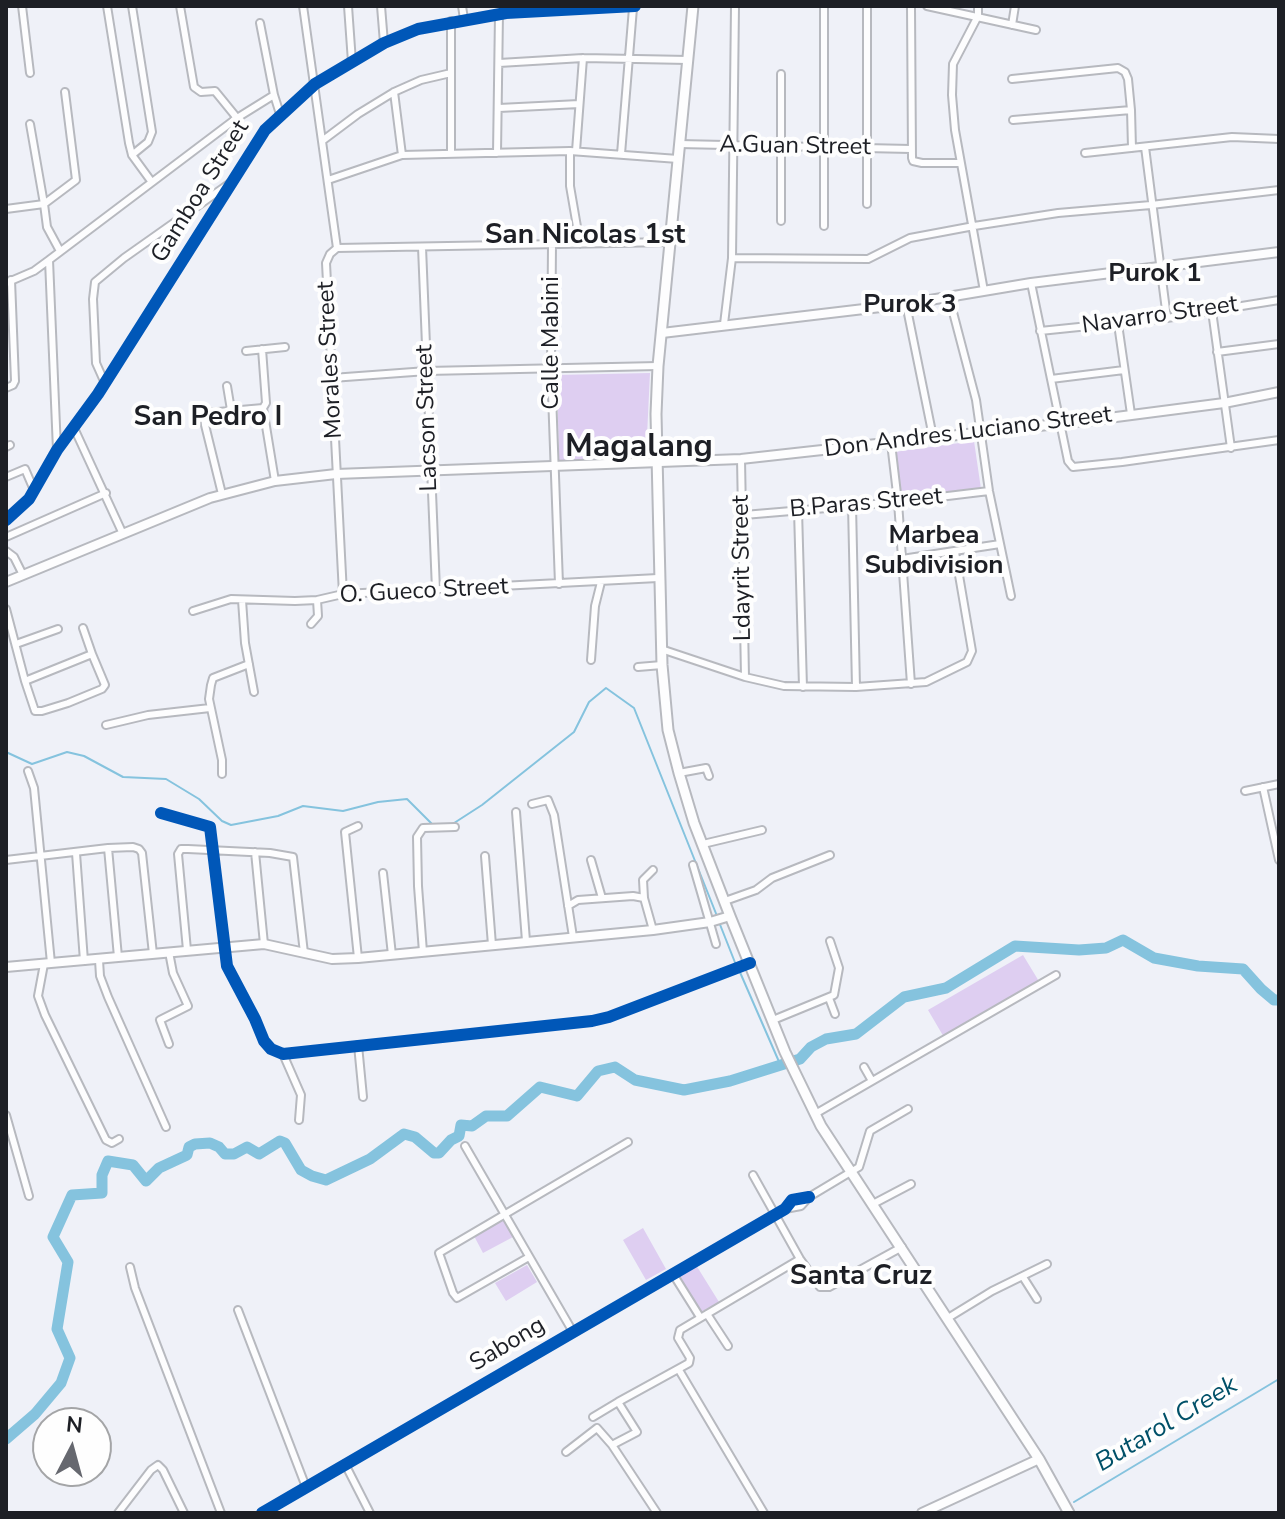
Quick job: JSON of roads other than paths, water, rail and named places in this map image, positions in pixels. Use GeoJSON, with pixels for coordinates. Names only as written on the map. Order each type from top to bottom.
{"type":"FeatureCollection","features":[{"type":"Feature","properties":{"kind":"main road"},"geometry":{"type":"LineString","coordinates":[[693,6],[658,366],[658,578],[668,730],[679,773],[725,901],[719,920],[773,1020],[815,1114],[1039,1459],[1069,1513]]}},
{"type":"Feature","properties":{"kind":"street"},"geometry":{"type":"LineString","coordinates":[[22,6],[30,73]]}},
{"type":"Feature","properties":{"kind":"street"},"geometry":{"type":"LineString","coordinates":[[107,6],[132,155],[151,181]]}},
{"type":"Feature","properties":{"kind":"street"},"geometry":{"type":"LineString","coordinates":[[132,6],[152,132],[148,142],[132,155]]}},
{"type":"Feature","properties":{"kind":"street"},"geometry":{"type":"LineString","coordinates":[[180,6],[194,87],[201,92],[215,91],[237,118]]}},
{"type":"Feature","properties":{"kind":"street","name":"Morales Street"},"geometry":{"type":"LineString","coordinates":[[303,6],[337,248],[326,263],[343,594]]}},
{"type":"Feature","properties":{"kind":"street"},"geometry":{"type":"LineString","coordinates":[[348,6],[352,62]]}},
{"type":"Feature","properties":{"kind":"street"},"geometry":{"type":"LineString","coordinates":[[381,6],[384,43]]}},
{"type":"Feature","properties":{"kind":"street"},"geometry":{"type":"LineString","coordinates":[[462,6],[464,19]]}},
{"type":"Feature","properties":{"kind":"street"},"geometry":{"type":"LineString","coordinates":[[724,324],[732,258],[735,6]]}},
{"type":"Feature","properties":{"kind":"street"},"geometry":{"type":"LineString","coordinates":[[824,6],[824,226]]}},
{"type":"Feature","properties":{"kind":"street"},"geometry":{"type":"LineString","coordinates":[[867,6],[867,204]]}},
{"type":"Feature","properties":{"kind":"street"},"geometry":{"type":"LineString","coordinates":[[911,6],[913,161],[960,163]]}},
{"type":"Feature","properties":{"kind":"street"},"geometry":{"type":"LineString","coordinates":[[927,6],[1036,30]]}},
{"type":"Feature","properties":{"kind":"street"},"geometry":{"type":"LineString","coordinates":[[978,6],[978,16],[953,64],[953,113],[984,291]]}},
{"type":"Feature","properties":{"kind":"street"},"geometry":{"type":"LineString","coordinates":[[1012,25],[1015,6]]}},
{"type":"Feature","properties":{"kind":"street"},"geometry":{"type":"LineString","coordinates":[[621,154],[634,7]]}},
{"type":"Feature","properties":{"kind":"street","name":"Gamboa Street"},"geometry":{"type":"LineString","coordinates":[[6,520],[29,499],[57,450],[135,335],[251,150],[280,114],[315,84],[384,43],[418,29],[451,21],[536,8],[634,7]]}},
{"type":"Feature","properties":{"kind":"street"},"geometry":{"type":"LineString","coordinates":[[497,153],[499,14]]}},
{"type":"Feature","properties":{"kind":"street"},"geometry":{"type":"LineString","coordinates":[[451,21],[451,152]]}},
{"type":"Feature","properties":{"kind":"street"},"geometry":{"type":"LineString","coordinates":[[260,23],[280,114]]}},
{"type":"Feature","properties":{"kind":"street"},"geometry":{"type":"LineString","coordinates":[[499,63],[583,58],[688,60]]}},
{"type":"Feature","properties":{"kind":"street"},"geometry":{"type":"LineString","coordinates":[[580,244],[570,186],[583,58]]}},
{"type":"Feature","properties":{"kind":"street"},"geometry":{"type":"LineString","coordinates":[[1012,79],[1118,68],[1125,72],[1131,110],[1132,148]]}},
{"type":"Feature","properties":{"kind":"street"},"geometry":{"type":"LineString","coordinates":[[322,141],[394,92],[421,80],[451,73]]}},
{"type":"Feature","properties":{"kind":"street"},"geometry":{"type":"LineString","coordinates":[[781,74],[781,221]]}},
{"type":"Feature","properties":{"kind":"street"},"geometry":{"type":"LineString","coordinates":[[6,209],[44,204],[76,180],[65,92]]}},
{"type":"Feature","properties":{"kind":"street"},"geometry":{"type":"LineString","coordinates":[[394,92],[402,155]]}},
{"type":"Feature","properties":{"kind":"street"},"geometry":{"type":"LineString","coordinates":[[6,388],[15,381],[8,282],[34,271],[151,181],[274,95]]}},
{"type":"Feature","properties":{"kind":"street"},"geometry":{"type":"LineString","coordinates":[[499,108],[579,104]]}},
{"type":"Feature","properties":{"kind":"street"},"geometry":{"type":"LineString","coordinates":[[1013,120],[1131,110]]}},
{"type":"Feature","properties":{"kind":"street"},"geometry":{"type":"LineString","coordinates":[[30,124],[47,227],[60,251]]}},
{"type":"Feature","properties":{"kind":"street"},"geometry":{"type":"LineString","coordinates":[[1085,153],[1232,137],[1279,139]]}},
{"type":"Feature","properties":{"kind":"street","name":"A.Guan Street"},"geometry":{"type":"LineString","coordinates":[[679,144],[911,149]]}},
{"type":"Feature","properties":{"kind":"street"},"geometry":{"type":"LineString","coordinates":[[1145,147],[1167,318]]}},
{"type":"Feature","properties":{"kind":"street"},"geometry":{"type":"LineString","coordinates":[[328,180],[402,155],[451,152],[573,151],[678,159]]}},
{"type":"Feature","properties":{"kind":"street"},"geometry":{"type":"LineString","coordinates":[[104,381],[96,363],[95,282],[235,179]]}},
{"type":"Feature","properties":{"kind":"street"},"geometry":{"type":"LineString","coordinates":[[732,258],[868,259],[910,238],[974,226],[1058,213],[1279,190]]}},
{"type":"Feature","properties":{"kind":"street"},"geometry":{"type":"LineString","coordinates":[[337,248],[670,242]]}},
{"type":"Feature","properties":{"kind":"street","name":"Calle Mabini"},"geometry":{"type":"LineString","coordinates":[[552,245],[551,367],[559,584]]}},
{"type":"Feature","properties":{"kind":"street","name":"Lacson Street"},"geometry":{"type":"LineString","coordinates":[[422,247],[436,590]]}},
{"type":"Feature","properties":{"kind":"street"},"geometry":{"type":"LineString","coordinates":[[662,333],[906,304],[1031,283],[1279,252]]}},
{"type":"Feature","properties":{"kind":"street"},"geometry":{"type":"LineString","coordinates":[[49,260],[57,450]]}},
{"type":"Feature","properties":{"kind":"street"},"geometry":{"type":"LineString","coordinates":[[1031,283],[1068,461],[1073,467],[1279,440]]}},
{"type":"Feature","properties":{"kind":"street"},"geometry":{"type":"LineString","coordinates":[[949,297],[976,400],[989,491],[1011,596]]}},
{"type":"Feature","properties":{"kind":"street","name":"Navarro Street"},"geometry":{"type":"LineString","coordinates":[[1040,331],[1167,318],[1279,300]]}},
{"type":"Feature","properties":{"kind":"street"},"geometry":{"type":"LineString","coordinates":[[906,304],[933,437]]}},
{"type":"Feature","properties":{"kind":"street"},"geometry":{"type":"LineString","coordinates":[[1212,311],[1231,448]]}},
{"type":"Feature","properties":{"kind":"street"},"geometry":{"type":"LineString","coordinates":[[1118,324],[1131,414]]}},
{"type":"Feature","properties":{"kind":"street"},"geometry":{"type":"LineString","coordinates":[[1217,352],[1279,344]]}},
{"type":"Feature","properties":{"kind":"street"},"geometry":{"type":"LineString","coordinates":[[246,351],[285,347]]}},
{"type":"Feature","properties":{"kind":"street"},"geometry":{"type":"LineString","coordinates":[[262,349],[266,403],[263,408],[275,481]]}},
{"type":"Feature","properties":{"kind":"street"},"geometry":{"type":"LineString","coordinates":[[332,378],[427,371],[658,366]]}},
{"type":"Feature","properties":{"kind":"street"},"geometry":{"type":"LineString","coordinates":[[1051,379],[1124,370]]}},
{"type":"Feature","properties":{"kind":"street"},"geometry":{"type":"LineString","coordinates":[[227,386],[231,410]]}},
{"type":"Feature","properties":{"kind":"street","name":"Don Andres Luciano Street"},"geometry":{"type":"LineString","coordinates":[[6,582],[122,532],[222,494],[275,481],[336,474],[741,459],[1224,403],[1279,392]]}},
{"type":"Feature","properties":{"kind":"street"},"geometry":{"type":"LineString","coordinates":[[222,494],[204,416],[207,413],[263,408]]}},
{"type":"Feature","properties":{"kind":"street"},"geometry":{"type":"LineString","coordinates":[[74,428],[122,532]]}},
{"type":"Feature","properties":{"kind":"street"},"geometry":{"type":"LineString","coordinates":[[891,443],[911,684]]}},
{"type":"Feature","properties":{"kind":"street","name":"Ldayrit Street"},"geometry":{"type":"LineString","coordinates":[[741,459],[745,677]]}},
{"type":"Feature","properties":{"kind":"street"},"geometry":{"type":"LineString","coordinates":[[6,477],[25,469],[34,490]]}},
{"type":"Feature","properties":{"kind":"street","name":"B.Paras Street"},"geometry":{"type":"LineString","coordinates":[[744,515],[989,491]]}},
{"type":"Feature","properties":{"kind":"street"},"geometry":{"type":"LineString","coordinates":[[6,537],[106,493]]}},
{"type":"Feature","properties":{"kind":"street"},"geometry":{"type":"LineString","coordinates":[[852,505],[856,687]]}},
{"type":"Feature","properties":{"kind":"street"},"geometry":{"type":"LineString","coordinates":[[798,510],[803,687]]}},
{"type":"Feature","properties":{"kind":"street"},"geometry":{"type":"LineString","coordinates":[[902,559],[1000,544]]}},
{"type":"Feature","properties":{"kind":"street"},"geometry":{"type":"LineString","coordinates":[[6,551],[14,557],[23,575]]}},
{"type":"Feature","properties":{"kind":"street"},"geometry":{"type":"LineString","coordinates":[[661,649],[745,677],[803,687],[911,684],[937,677],[971,657],[955,552]]}},
{"type":"Feature","properties":{"kind":"street","name":"O. Gueco Street"},"geometry":{"type":"LineString","coordinates":[[193,611],[231,599],[317,600],[343,594],[658,578]]}},
{"type":"Feature","properties":{"kind":"street"},"geometry":{"type":"LineString","coordinates":[[591,660],[595,606],[601,582]]}},
{"type":"Feature","properties":{"kind":"street"},"geometry":{"type":"LineString","coordinates":[[242,600],[254,692]]}},
{"type":"Feature","properties":{"kind":"street"},"geometry":{"type":"LineString","coordinates":[[311,624],[318,616],[317,600]]}},
{"type":"Feature","properties":{"kind":"street"},"geometry":{"type":"LineString","coordinates":[[6,609],[25,681],[38,712],[102,689],[105,685],[83,628]]}},
{"type":"Feature","properties":{"kind":"street"},"geometry":{"type":"LineString","coordinates":[[16,644],[58,629]]}},
{"type":"Feature","properties":{"kind":"street"},"geometry":{"type":"LineString","coordinates":[[25,681],[92,654]]}},
{"type":"Feature","properties":{"kind":"street"},"geometry":{"type":"LineString","coordinates":[[222,774],[209,692],[213,678],[249,664]]}},
{"type":"Feature","properties":{"kind":"street"},"geometry":{"type":"LineString","coordinates":[[638,667],[662,665]]}},
{"type":"Feature","properties":{"kind":"street"},"geometry":{"type":"LineString","coordinates":[[106,725],[148,715],[210,708]]}},
{"type":"Feature","properties":{"kind":"street"},"geometry":{"type":"LineString","coordinates":[[679,773],[706,768],[709,776]]}},
{"type":"Feature","properties":{"kind":"street"},"geometry":{"type":"LineString","coordinates":[[28,771],[34,788],[48,964],[38,996],[106,1140],[112,1143],[119,1139]]}},
{"type":"Feature","properties":{"kind":"street"},"geometry":{"type":"LineString","coordinates":[[1245,791],[1279,784]]}},
{"type":"Feature","properties":{"kind":"street"},"geometry":{"type":"LineString","coordinates":[[1263,787],[1279,860]]}},
{"type":"Feature","properties":{"kind":"street"},"geometry":{"type":"LineString","coordinates":[[532,804],[547,799],[551,808],[573,937]]}},
{"type":"Feature","properties":{"kind":"street"},"geometry":{"type":"LineString","coordinates":[[516,812],[526,941]]}},
{"type":"Feature","properties":{"kind":"street"},"geometry":{"type":"LineString","coordinates":[[161,813],[206,823],[210,827],[227,966],[264,1041],[271,1049],[283,1054],[592,1021],[742,966]]}},
{"type":"Feature","properties":{"kind":"street"},"geometry":{"type":"LineString","coordinates":[[358,826],[347,828],[345,832],[358,958]]}},
{"type":"Feature","properties":{"kind":"street"},"geometry":{"type":"LineString","coordinates":[[423,952],[417,837],[423,828],[455,827]]}},
{"type":"Feature","properties":{"kind":"street"},"geometry":{"type":"LineString","coordinates":[[703,844],[762,830]]}},
{"type":"Feature","properties":{"kind":"street"},"geometry":{"type":"LineString","coordinates":[[6,860],[133,847],[142,853],[153,954]]}},
{"type":"Feature","properties":{"kind":"street"},"geometry":{"type":"LineString","coordinates":[[108,848],[118,957]]}},
{"type":"Feature","properties":{"kind":"street"},"geometry":{"type":"LineString","coordinates":[[187,950],[179,851],[255,852],[293,857],[304,953]]}},
{"type":"Feature","properties":{"kind":"street"},"geometry":{"type":"LineString","coordinates":[[255,852],[264,944]]}},
{"type":"Feature","properties":{"kind":"street"},"geometry":{"type":"LineString","coordinates":[[76,853],[84,961]]}},
{"type":"Feature","properties":{"kind":"street"},"geometry":{"type":"LineString","coordinates":[[725,901],[830,855]]}},
{"type":"Feature","properties":{"kind":"street"},"geometry":{"type":"LineString","coordinates":[[485,856],[492,945]]}},
{"type":"Feature","properties":{"kind":"street"},"geometry":{"type":"LineString","coordinates":[[591,860],[602,898]]}},
{"type":"Feature","properties":{"kind":"street"},"geometry":{"type":"LineString","coordinates":[[693,865],[719,920],[716,944]]}},
{"type":"Feature","properties":{"kind":"street"},"geometry":{"type":"LineString","coordinates":[[653,870],[642,882],[653,930]]}},
{"type":"Feature","properties":{"kind":"street"},"geometry":{"type":"LineString","coordinates":[[383,873],[392,955]]}},
{"type":"Feature","properties":{"kind":"street"},"geometry":{"type":"LineString","coordinates":[[568,906],[578,900],[644,898]]}},
{"type":"Feature","properties":{"kind":"street"},"geometry":{"type":"LineString","coordinates":[[6,967],[264,944],[332,959],[358,958],[653,930],[719,920]]}},
{"type":"Feature","properties":{"kind":"street"},"geometry":{"type":"LineString","coordinates":[[773,1020],[829,998],[835,992],[839,970],[830,941]]}},
{"type":"Feature","properties":{"kind":"street"},"geometry":{"type":"LineString","coordinates":[[169,952],[173,973],[188,1006],[160,1020],[169,1044]]}},
{"type":"Feature","properties":{"kind":"street"},"geometry":{"type":"LineString","coordinates":[[99,960],[100,976],[108,997],[166,1127]]}},
{"type":"Feature","properties":{"kind":"street"},"geometry":{"type":"LineString","coordinates":[[815,1114],[1056,975]]}},
{"type":"Feature","properties":{"kind":"street"},"geometry":{"type":"LineString","coordinates":[[829,998],[835,1014]]}},
{"type":"Feature","properties":{"kind":"street"},"geometry":{"type":"LineString","coordinates":[[358,1045],[363,1097]]}},
{"type":"Feature","properties":{"kind":"street"},"geometry":{"type":"LineString","coordinates":[[283,1054],[301,1095],[299,1120]]}},
{"type":"Feature","properties":{"kind":"street"},"geometry":{"type":"LineString","coordinates":[[864,1067],[872,1081]]}},
{"type":"Feature","properties":{"kind":"street"},"geometry":{"type":"LineString","coordinates":[[852,1172],[862,1162],[870,1131],[908,1109]]}},
{"type":"Feature","properties":{"kind":"street"},"geometry":{"type":"LineString","coordinates":[[6,1115],[29,1196]]}},
{"type":"Feature","properties":{"kind":"street"},"geometry":{"type":"LineString","coordinates":[[529,1257],[457,1298],[439,1253],[628,1142]]}},
{"type":"Feature","properties":{"kind":"street"},"geometry":{"type":"LineString","coordinates":[[465,1146],[573,1332]]}},
{"type":"Feature","properties":{"kind":"street","name":"Sabong"},"geometry":{"type":"LineString","coordinates":[[262,1513],[776,1214],[801,1206],[809,1197],[852,1172]]}},
{"type":"Feature","properties":{"kind":"street"},"geometry":{"type":"LineString","coordinates":[[753,1175],[818,1285],[825,1288],[902,1247]]}},
{"type":"Feature","properties":{"kind":"street"},"geometry":{"type":"LineString","coordinates":[[873,1204],[911,1184]]}},
{"type":"Feature","properties":{"kind":"street"},"geometry":{"type":"LineString","coordinates":[[593,1417],[689,1363],[690,1358],[678,1338],[678,1332],[800,1259]]}},
{"type":"Feature","properties":{"kind":"street"},"geometry":{"type":"LineString","coordinates":[[948,1318],[992,1291],[1047,1264]]}},
{"type":"Feature","properties":{"kind":"street"},"geometry":{"type":"LineString","coordinates":[[130,1267],[135,1288],[221,1513]]}},
{"type":"Feature","properties":{"kind":"street"},"geometry":{"type":"LineString","coordinates":[[673,1274],[728,1346]]}},
{"type":"Feature","properties":{"kind":"street"},"geometry":{"type":"LineString","coordinates":[[1023,1277],[1037,1299]]}},
{"type":"Feature","properties":{"kind":"street"},"geometry":{"type":"LineString","coordinates":[[238,1310],[306,1487]]}},
{"type":"Feature","properties":{"kind":"street"},"geometry":{"type":"LineString","coordinates":[[679,1370],[764,1513]]}},
{"type":"Feature","properties":{"kind":"street"},"geometry":{"type":"LineString","coordinates":[[612,1445],[637,1432],[618,1402]]}},
{"type":"Feature","properties":{"kind":"street"},"geometry":{"type":"LineString","coordinates":[[566,1452],[597,1428],[612,1445],[657,1513]]}},
{"type":"Feature","properties":{"kind":"street"},"geometry":{"type":"LineString","coordinates":[[922,1513],[1039,1459]]}},
{"type":"Feature","properties":{"kind":"street"},"geometry":{"type":"LineString","coordinates":[[345,1464],[370,1513]]}},
{"type":"Feature","properties":{"kind":"street"},"geometry":{"type":"LineString","coordinates":[[118,1513],[158,1465],[184,1513]]}},
{"type":"Feature","properties":{"kind":"waterway"},"geometry":{"type":"LineString","coordinates":[[451,825],[482,805],[574,732],[589,702],[606,688],[634,708],[717,916]]}},
{"type":"Feature","properties":{"kind":"waterway"},"geometry":{"type":"LineString","coordinates":[[6,752],[32,764],[67,752],[84,756],[123,777],[166,779],[199,799],[222,821],[231,825],[278,816],[303,806],[343,811],[407,799],[434,826]]}},
{"type":"Feature","properties":{"kind":"waterway"},"geometry":{"type":"LineString","coordinates":[[719,922],[736,965]]}},
{"type":"Feature","properties":{"kind":"waterway"},"geometry":{"type":"LineString","coordinates":[[6,1439],[35,1414],[61,1383],[70,1358],[57,1329],[68,1262],[53,1237],[72,1195],[102,1193],[102,1175],[108,1161],[133,1165],[146,1181],[159,1168],[187,1155],[189,1147],[195,1144],[210,1143],[225,1154],[234,1154],[247,1147],[259,1154],[280,1141],[285,1143],[301,1170],[326,1180],[370,1159],[404,1134],[415,1137],[434,1153],[439,1153],[459,1136],[461,1125],[472,1126],[486,1116],[507,1116],[540,1087],[577,1096],[598,1071],[615,1067],[635,1080],[684,1090],[730,1081],[800,1059],[811,1047],[826,1039],[856,1034],[904,997],[946,988],[1015,946],[1079,950],[1106,948],[1123,940],[1154,958],[1198,966],[1243,969],[1261,989],[1274,1000],[1279,1000]]}},
{"type":"Feature","properties":{"kind":"waterway"},"geometry":{"type":"LineString","coordinates":[[739,970],[780,1064]]}},
{"type":"Feature","properties":{"kind":"waterway","name":"Butarol Creek"},"geometry":{"type":"LineString","coordinates":[[1074,1502],[1279,1379]]}},
{"type":"Feature","properties":{"kind":"district","name":"San Nicolas 1st"},"geometry":{"type":"Point","coordinates":[585,236]}},
{"type":"Feature","properties":{"kind":"district","name":"Purok 1"},"geometry":{"type":"Point","coordinates":[1155,275]}},
{"type":"Feature","properties":{"kind":"district","name":"Purok 3"},"geometry":{"type":"Point","coordinates":[910,306]}},
{"type":"Feature","properties":{"kind":"district","name":"San Pedro I"},"geometry":{"type":"Point","coordinates":[208,418]}},
{"type":"Feature","properties":{"kind":"district","name":"Magalang"},"geometry":{"type":"Point","coordinates":[639,448]}},
{"type":"Feature","properties":{"kind":"district","name":"Marbea Subdivision"},"geometry":{"type":"Point","coordinates":[934,552]}},
{"type":"Feature","properties":{"kind":"district","name":"Santa Cruz"},"geometry":{"type":"Point","coordinates":[861,1277]}}]}
